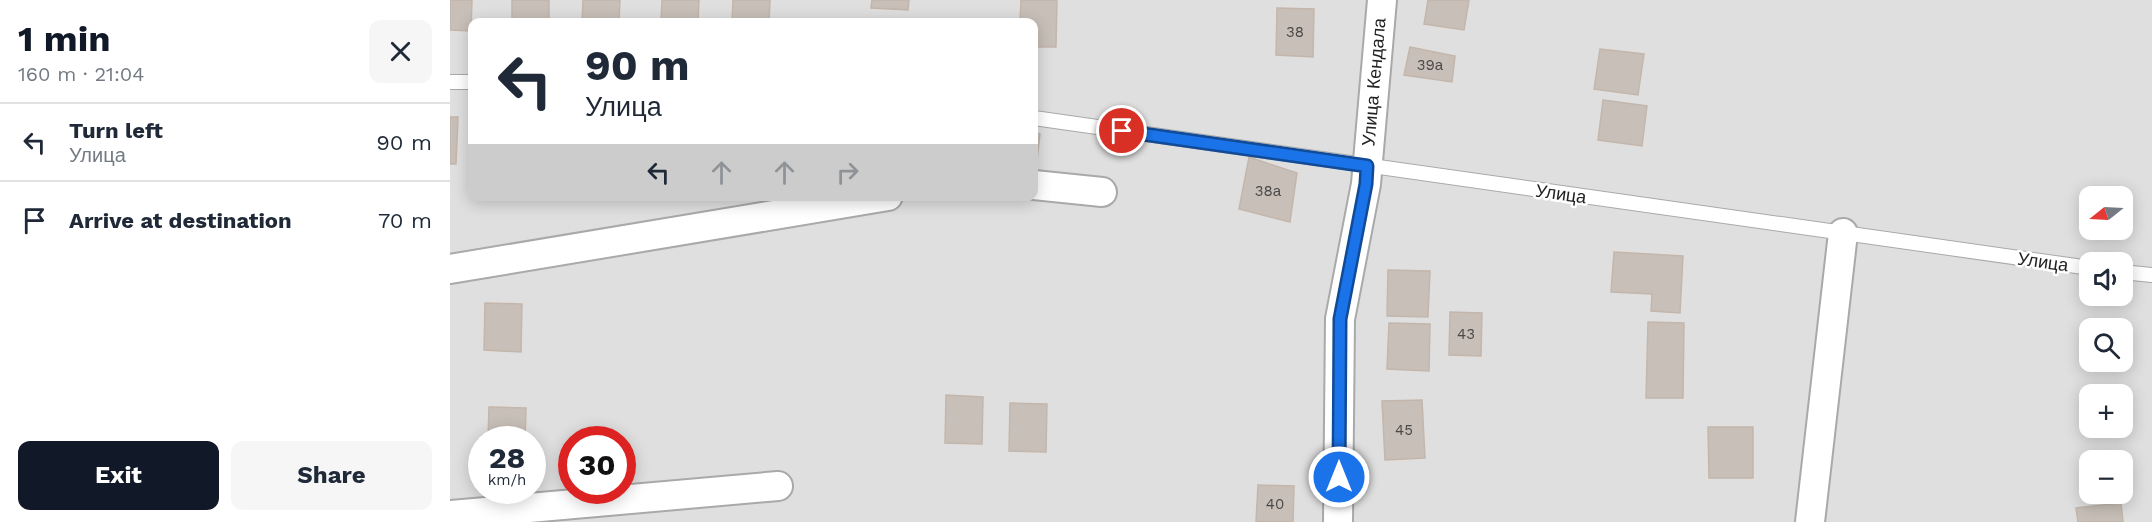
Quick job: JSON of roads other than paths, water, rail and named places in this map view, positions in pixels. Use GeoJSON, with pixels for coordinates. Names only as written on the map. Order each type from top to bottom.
{"type":"FeatureCollection","features":[{"type":"Feature","properties":{"kind":"street","name":"Улица Кендала"},"geometry":{"type":"LineString","coordinates":[[1338,522],[1340,319],[1366,184],[1382,0]]}},
{"type":"Feature","properties":{"kind":"street"},"geometry":{"type":"LineString","coordinates":[[1038,184],[1102,192]]}},
{"type":"Feature","properties":{"kind":"street"},"geometry":{"type":"LineString","coordinates":[[450,269],[858,201]]}},
{"type":"Feature","properties":{"kind":"street"},"geometry":{"type":"LineString","coordinates":[[1810,522],[1843,233]]}},
{"type":"Feature","properties":{"kind":"street"},"geometry":{"type":"LineString","coordinates":[[450,515],[778,486]]}},
{"type":"Feature","properties":{"kind":"lane","name":"Улица"},"geometry":{"type":"LineString","coordinates":[[1038,119],[2079,266]]}},
{"type":"Feature","properties":{"kind":"lane"},"geometry":{"type":"LineString","coordinates":[[2133,273],[2152,275]]}}]}
